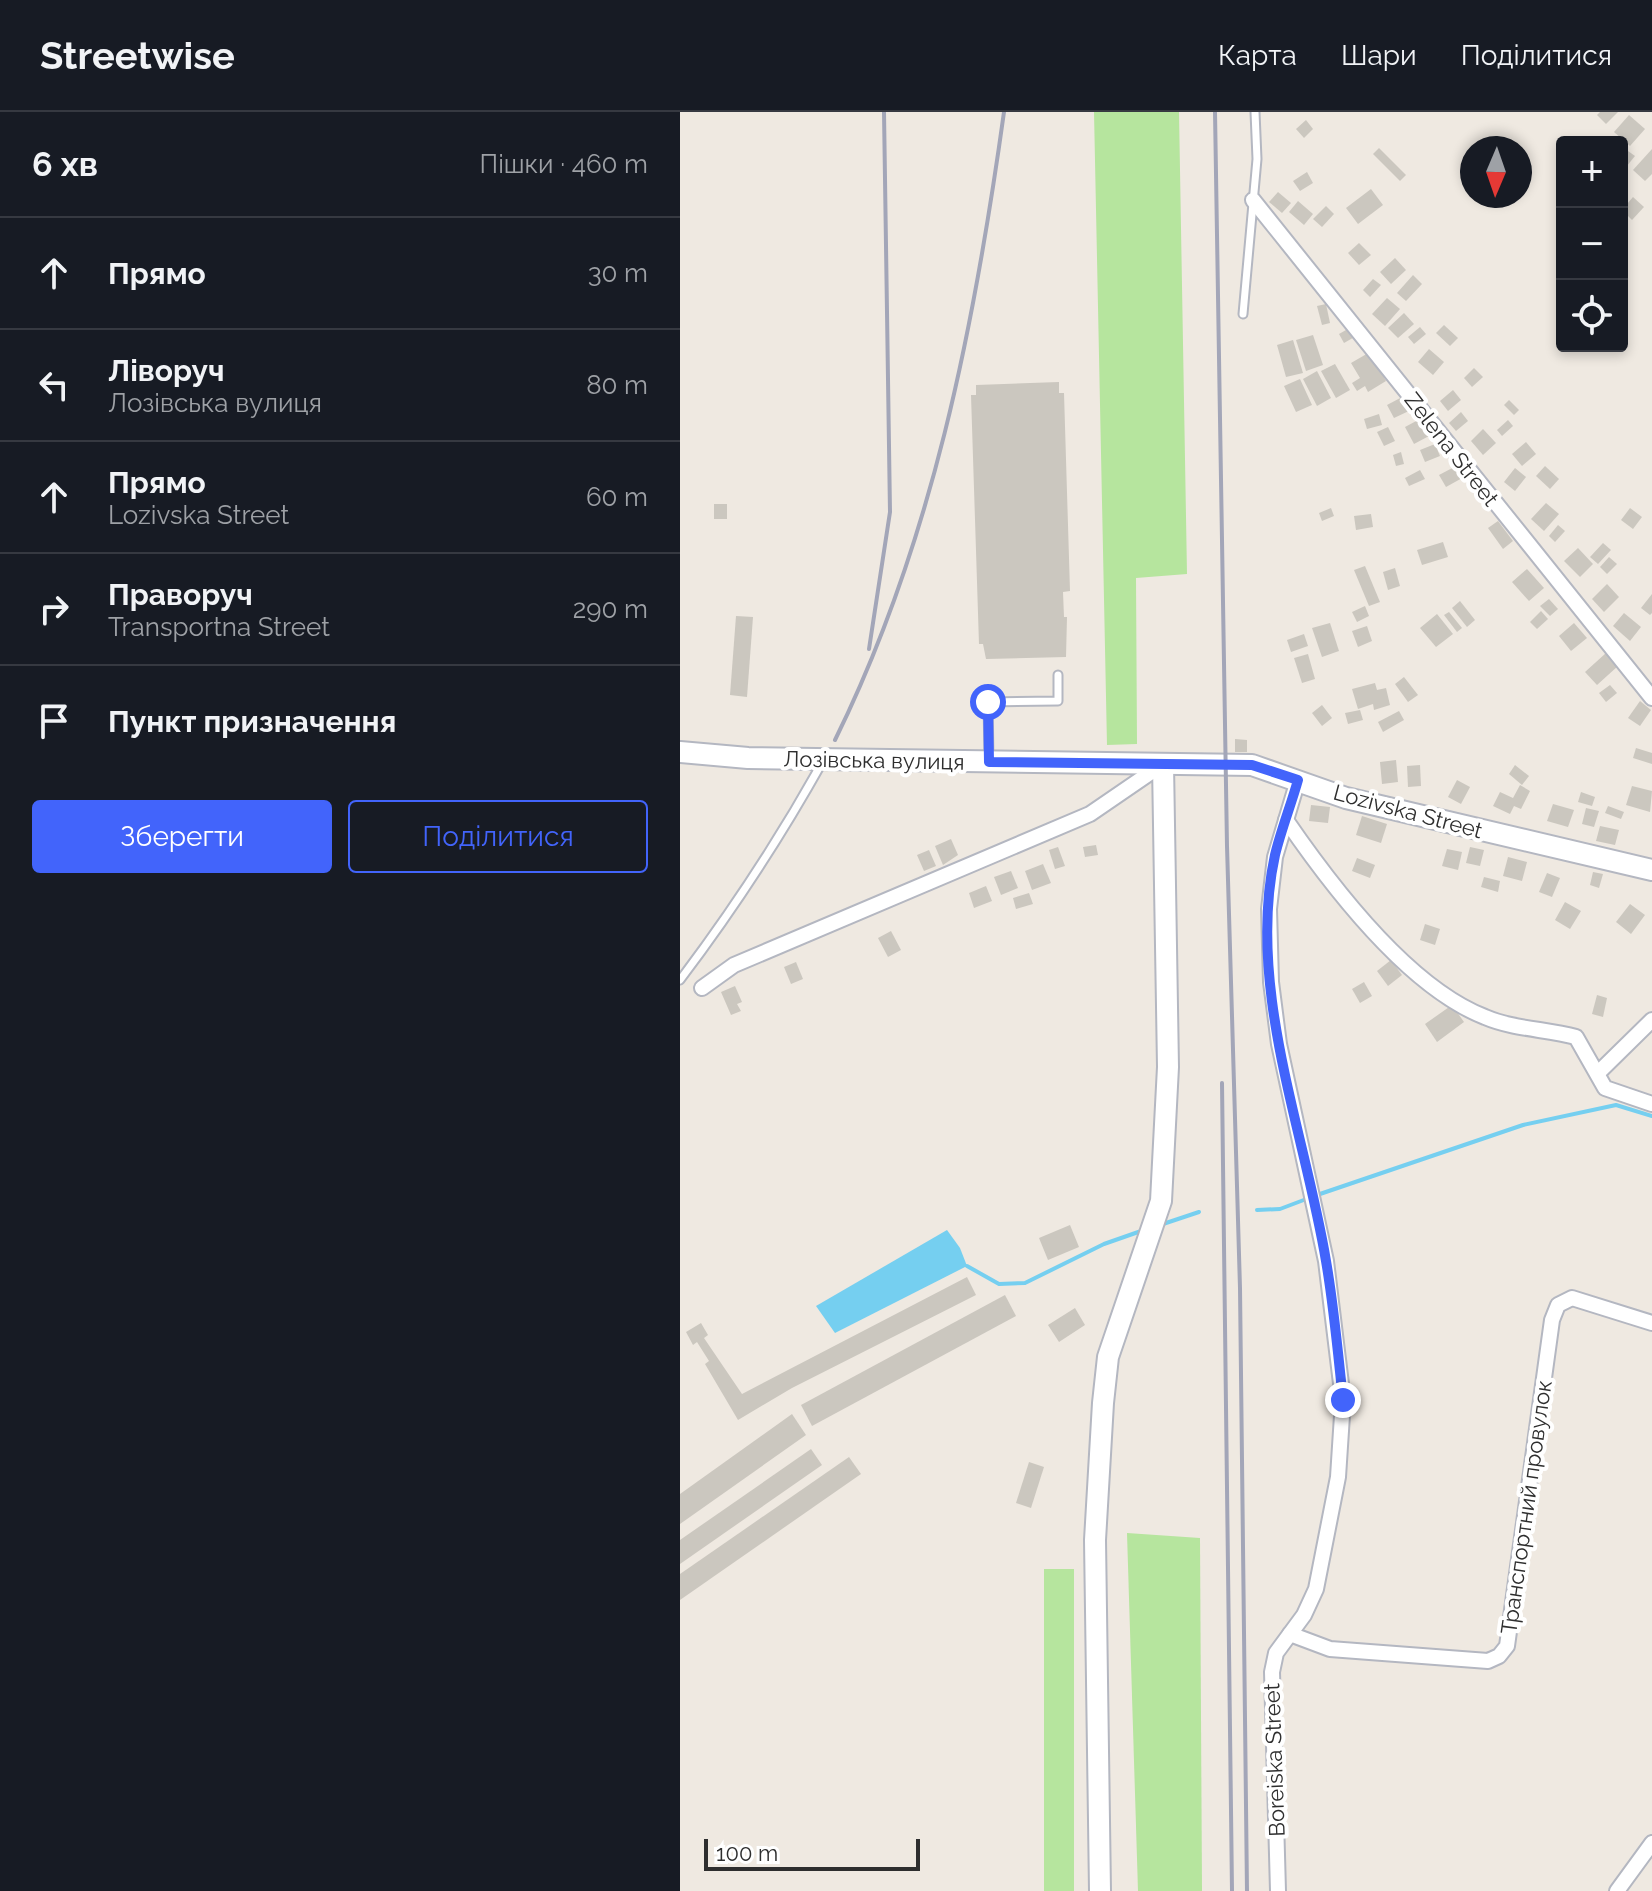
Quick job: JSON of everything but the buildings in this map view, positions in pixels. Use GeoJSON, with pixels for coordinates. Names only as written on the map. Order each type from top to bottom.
{"type":"FeatureCollection","features":[{"type":"Feature","properties":{"kind":"main road","name":"Лозівська вулиця"},"geometry":{"type":"LineString","coordinates":[[680,752],[824,759],[1163,764]]}},
{"type":"Feature","properties":{"kind":"main road","name":"Lozivska Street"},"geometry":{"type":"LineString","coordinates":[[1163,764],[1252,765],[1373,805],[1652,870]]}},
{"type":"Feature","properties":{"kind":"main road"},"geometry":{"type":"LineString","coordinates":[[1100,1891],[1095,1540],[1103,1396],[1108,1357],[1161,1201],[1168,1067],[1163,764]]}},
{"type":"Feature","properties":{"kind":"street","name":"Zelena Street"},"geometry":{"type":"LineString","coordinates":[[1253,200],[1652,698]]}},
{"type":"Feature","properties":{"kind":"street"},"geometry":{"type":"LineString","coordinates":[[702,988],[734,965],[1090,814],[1163,764]]}},
{"type":"Feature","properties":{"kind":"street","name":"Boreiska Street"},"geometry":{"type":"LineString","coordinates":[[1278,1891],[1272,1672],[1276,1653],[1304,1615],[1316,1589],[1338,1477],[1343,1400],[1326,1261],[1279,1044],[1271,982],[1269,909],[1275,857],[1298,780]]}},
{"type":"Feature","properties":{"kind":"street"},"geometry":{"type":"LineString","coordinates":[[1286,820],[1338,894],[1445,997],[1486,1018],[1576,1037],[1605,1088],[1652,1104]]}},
{"type":"Feature","properties":{"kind":"street"},"geometry":{"type":"LineString","coordinates":[[1598,1073],[1652,1020]]}},
{"type":"Feature","properties":{"kind":"street","name":"Транспортний провулок"},"geometry":{"type":"LineString","coordinates":[[1290,1634],[1330,1649],[1488,1661],[1499,1656],[1507,1646],[1552,1320],[1558,1305],[1572,1298],[1652,1323]]}},
{"type":"Feature","properties":{"kind":"street"},"geometry":{"type":"LineString","coordinates":[[1617,1891],[1652,1843]]}},
{"type":"Feature","properties":{"kind":"lane"},"geometry":{"type":"LineString","coordinates":[[1243,314],[1253,200],[1255,112]]}},
{"type":"Feature","properties":{"kind":"lane"},"geometry":{"type":"LineString","coordinates":[[989,762],[988,702],[1058,701],[1058,675]]}},
{"type":"Feature","properties":{"kind":"lane"},"geometry":{"type":"LineString","coordinates":[[680,980],[725,920],[782,833],[824,759]]}},
{"type":"Feature","properties":{"kind":"green space"},"geometry":{"type":"Polygon","coordinates":[[[1094,112],[1179,112],[1187,574],[1136,578],[1137,744],[1107,745],[1094,112]]]}},
{"type":"Feature","properties":{"kind":"green space"},"geometry":{"type":"Polygon","coordinates":[[[1127,1533],[1200,1538],[1202,1891],[1138,1891],[1127,1533]]]}},
{"type":"Feature","properties":{"kind":"green space"},"geometry":{"type":"Polygon","coordinates":[[[1044,1569],[1074,1569],[1074,1891],[1044,1891],[1044,1569]]]}},
{"type":"Feature","properties":{"kind":"water"},"geometry":{"type":"Polygon","coordinates":[[[947,1230],[960,1248],[967,1266],[835,1333],[816,1306],[947,1230]]]}},
{"type":"Feature","properties":{"kind":"waterway"},"geometry":{"type":"LineString","coordinates":[[1317,1195],[1523,1125],[1616,1105],[1652,1116]]}},
{"type":"Feature","properties":{"kind":"waterway"},"geometry":{"type":"LineString","coordinates":[[1257,1210],[1280,1209],[1309,1198]]}},
{"type":"Feature","properties":{"kind":"waterway"},"geometry":{"type":"LineString","coordinates":[[1160,1225],[1199,1212]]}},
{"type":"Feature","properties":{"kind":"waterway"},"geometry":{"type":"LineString","coordinates":[[967,1266],[999,1284],[1025,1283],[1104,1244],[1144,1230]]}},
{"type":"Feature","properties":{"kind":"railway"},"geometry":{"type":"LineString","coordinates":[[869,649],[890,512],[884,112]]}},
{"type":"Feature","properties":{"kind":"railway"},"geometry":{"type":"LineString","coordinates":[[835,740],[869,665],[898,589],[945,433],[979,274],[1004,112]]}},
{"type":"Feature","properties":{"kind":"railway"},"geometry":{"type":"LineString","coordinates":[[1215,112],[1227,846],[1240,1288],[1247,1891]]}},
{"type":"Feature","properties":{"kind":"railway"},"geometry":{"type":"LineString","coordinates":[[1222,1083],[1232,1891]]}},
{"type":"Feature","properties":{"kind":"route"},"geometry":{"type":"LineString","coordinates":[[988,702],[989,762],[1252,765],[1298,780],[1275,857],[1269,909],[1271,982],[1279,1044],[1326,1261],[1343,1400]]}}]}
